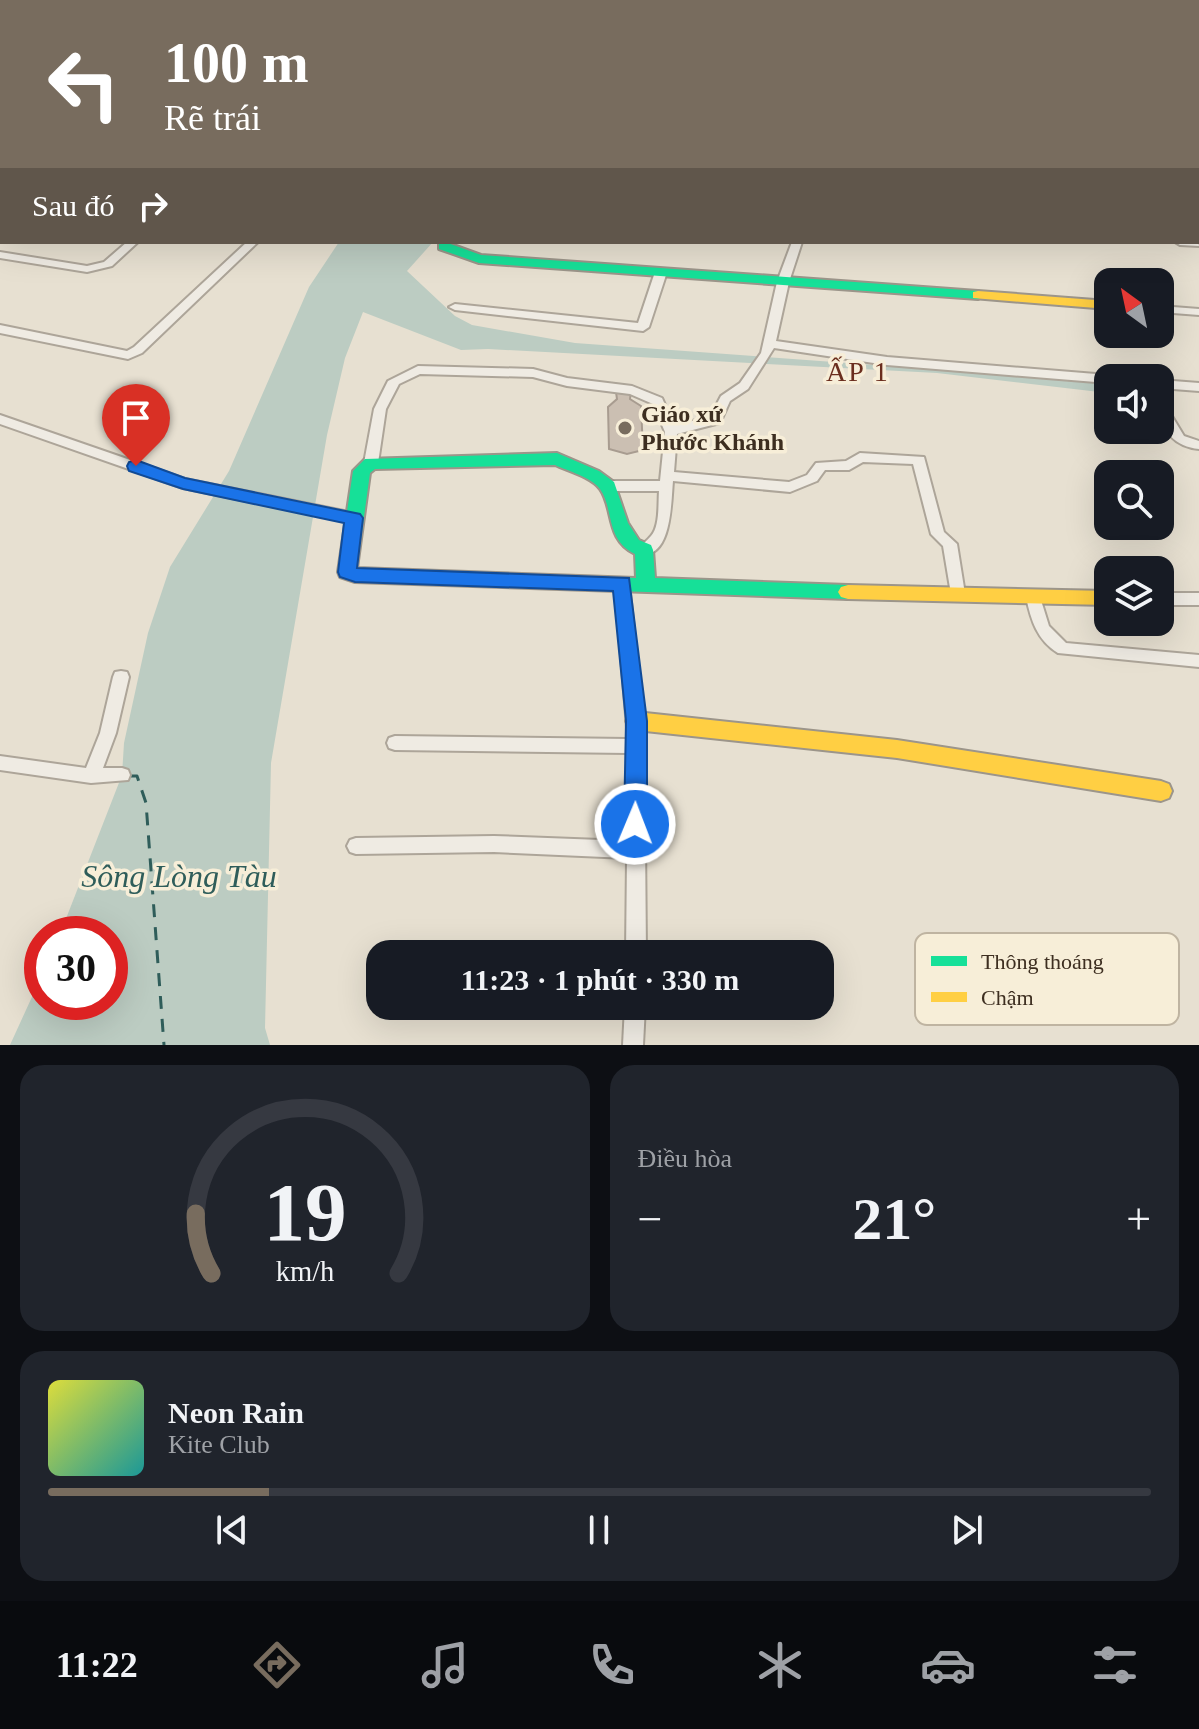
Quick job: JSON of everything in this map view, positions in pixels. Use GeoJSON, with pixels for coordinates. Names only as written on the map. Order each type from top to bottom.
{"type":"FeatureCollection","features":[{"type":"Feature","properties":{"kind":"street"},"geometry":{"type":"LineString","coordinates":[[0,255],[87,269],[108,264],[131,244]]}},
{"type":"Feature","properties":{"kind":"street"},"geometry":{"type":"LineString","coordinates":[[0,329],[128,355],[138,350],[251,244]]}},
{"type":"Feature","properties":{"kind":"street"},"geometry":{"type":"LineString","coordinates":[[671,432],[715,420],[725,399],[741,389],[759,365],[768,349],[783,282],[796,244]]}},
{"type":"Feature","properties":{"kind":"street"},"geometry":{"type":"LineString","coordinates":[[444,246],[479,259],[1094,304]]}},
{"type":"Feature","properties":{"kind":"street"},"geometry":{"type":"LineString","coordinates":[[455,307],[643,327],[661,272]]}},
{"type":"Feature","properties":{"kind":"street"},"geometry":{"type":"LineString","coordinates":[[1174,310],[1199,312]]}},
{"type":"Feature","properties":{"kind":"street"},"geometry":{"type":"LineString","coordinates":[[768,349],[1094,378]]}},
{"type":"Feature","properties":{"kind":"street"},"geometry":{"type":"LineString","coordinates":[[644,550],[660,535],[667,481],[671,432],[658,401],[632,390],[567,382],[533,373],[418,370],[394,381],[380,409],[371,463],[362,471],[347,572],[355,575],[1094,598]]}},
{"type":"Feature","properties":{"kind":"street"},"geometry":{"type":"LineString","coordinates":[[1174,385],[1199,387]]}},
{"type":"Feature","properties":{"kind":"street"},"geometry":{"type":"LineString","coordinates":[[0,419],[183,483],[354,518]]}},
{"type":"Feature","properties":{"kind":"street"},"geometry":{"type":"LineString","coordinates":[[1174,433],[1177,439],[1189,445],[1199,445]]}},
{"type":"Feature","properties":{"kind":"street"},"geometry":{"type":"LineString","coordinates":[[608,486],[667,481],[790,487],[812,478],[821,466],[849,465],[860,457],[921,462],[938,534],[950,544],[958,594]]}},
{"type":"Feature","properties":{"kind":"street"},"geometry":{"type":"LineString","coordinates":[[371,463],[557,459],[593,475],[608,486],[619,524],[633,545],[644,550]]}},
{"type":"Feature","properties":{"kind":"street"},"geometry":{"type":"LineString","coordinates":[[644,550],[646,585]]}},
{"type":"Feature","properties":{"kind":"street"},"geometry":{"type":"LineString","coordinates":[[622,584],[636,721],[636,940]]}},
{"type":"Feature","properties":{"kind":"street"},"geometry":{"type":"LineString","coordinates":[[1033,597],[1041,631],[1050,642],[1063,649],[1199,661]]}},
{"type":"Feature","properties":{"kind":"street"},"geometry":{"type":"LineString","coordinates":[[1174,599],[1199,599]]}},
{"type":"Feature","properties":{"kind":"street"},"geometry":{"type":"LineString","coordinates":[[91,776],[108,733],[121,677]]}},
{"type":"Feature","properties":{"kind":"street"},"geometry":{"type":"LineString","coordinates":[[636,721],[897,749],[1161,791]]}},
{"type":"Feature","properties":{"kind":"street"},"geometry":{"type":"LineString","coordinates":[[395,743],[636,746]]}},
{"type":"Feature","properties":{"kind":"street"},"geometry":{"type":"LineString","coordinates":[[0,763],[91,776],[122,775]]}},
{"type":"Feature","properties":{"kind":"street"},"geometry":{"type":"LineString","coordinates":[[356,846],[494,844],[635,850]]}},
{"type":"Feature","properties":{"kind":"street"},"geometry":{"type":"LineString","coordinates":[[633,1045],[634,1020]]}},
{"type":"Feature","properties":{"kind":"water","name":"Sông Lòng Tàu"},"geometry":{"type":"Polygon","coordinates":[[[338,244],[431,244],[407,271],[455,316],[472,325],[575,343],[1094,381],[1094,391],[937,373],[461,350],[363,312],[345,358],[327,435],[271,763],[265,1028],[270,1045],[10,1045],[24,1014],[24,1020],[128,1020],[128,916],[67,916],[122,775],[124,743],[148,633],[170,567],[229,471],[309,287],[338,244]]]}},
{"type":"Feature","properties":{"kind":"building","name":"Giáo xứ Phước Khánh"},"geometry":{"type":"Polygon","coordinates":[[[631,391],[630,399],[641,406],[643,450],[627,454],[609,449],[608,407],[617,399],[616,392],[631,391]]]}},
{"type":"Feature","properties":{"kind":"ferry route"},"geometry":{"type":"LineString","coordinates":[[129,776],[137,776],[146,803],[164,1045]]}},
{"type":"Feature","properties":{"kind":"traffic: fast"},"geometry":{"type":"LineString","coordinates":[[444,246],[479,259],[978,295]]}},
{"type":"Feature","properties":{"kind":"traffic: fast"},"geometry":{"type":"LineString","coordinates":[[646,585],[644,550],[633,545],[619,524],[608,486],[593,475],[557,459],[371,463],[362,471],[347,572],[355,575],[848,592]]}},
{"type":"Feature","properties":{"kind":"traffic: slow"},"geometry":{"type":"LineString","coordinates":[[978,295],[1094,304]]}},
{"type":"Feature","properties":{"kind":"traffic: slow"},"geometry":{"type":"LineString","coordinates":[[848,592],[1094,598]]}},
{"type":"Feature","properties":{"kind":"traffic: slow"},"geometry":{"type":"LineString","coordinates":[[636,721],[897,749],[1161,791]]}},
{"type":"Feature","properties":{"kind":"place","name":"Giáo xứ Phước Khánh"},"geometry":{"type":"Point","coordinates":[625,428]}},
{"type":"Feature","properties":{"kind":"district","name":"ẤP 1"},"geometry":{"type":"Point","coordinates":[858,371]}},
{"type":"Feature","properties":{"kind":"route"},"geometry":{"type":"LineString","coordinates":[[136,466],[183,483],[354,518],[347,572],[355,575],[622,584],[636,721],[635,824]]}}]}
